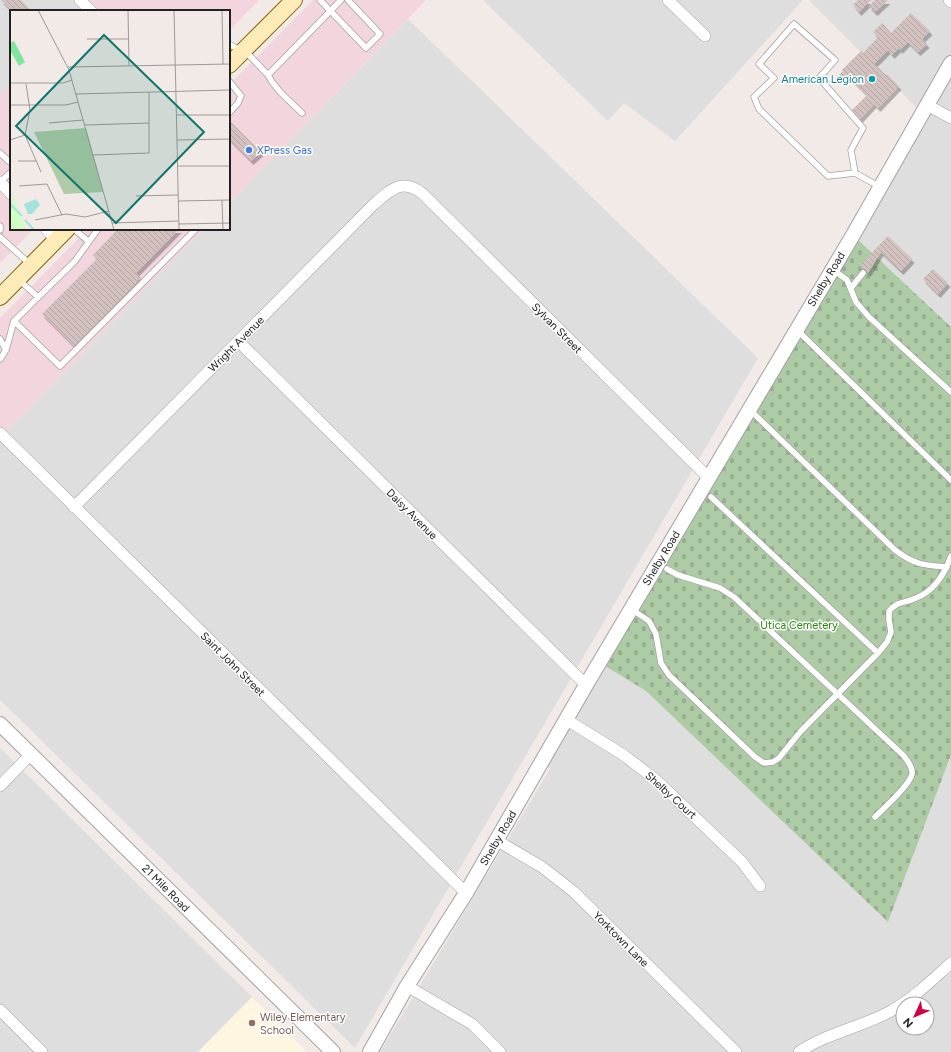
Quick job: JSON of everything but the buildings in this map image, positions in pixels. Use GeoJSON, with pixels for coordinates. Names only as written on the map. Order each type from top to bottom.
{"type":"FeatureCollection","features":[{"type":"Feature","properties":{"kind":"main road"},"geometry":{"type":"LineString","coordinates":[[230,63],[236,48],[294,0]]}},
{"type":"Feature","properties":{"kind":"main road"},"geometry":{"type":"LineString","coordinates":[[0,298],[31,266],[56,232]]}},
{"type":"Feature","properties":{"kind":"street"},"geometry":{"type":"LineString","coordinates":[[80,0],[89,10]]}},
{"type":"Feature","properties":{"kind":"street"},"geometry":{"type":"LineString","coordinates":[[668,0],[705,36]]}},
{"type":"Feature","properties":{"kind":"street","name":"Shelby Road"},"geometry":{"type":"LineString","coordinates":[[370,1052],[407,986],[466,893],[586,685],[832,269],[951,63]]}},
{"type":"Feature","properties":{"kind":"street"},"geometry":{"type":"LineString","coordinates":[[927,105],[951,118]]}},
{"type":"Feature","properties":{"kind":"street"},"geometry":{"type":"LineString","coordinates":[[0,182],[10,193]]}},
{"type":"Feature","properties":{"kind":"street","name":"Wright Avenue"},"geometry":{"type":"LineString","coordinates":[[74,507],[383,195],[394,188],[402,186]]}},
{"type":"Feature","properties":{"kind":"street","name":"Sylvan Street"},"geometry":{"type":"LineString","coordinates":[[402,186],[415,188],[423,194],[709,478]]}},
{"type":"Feature","properties":{"kind":"street","name":"Daisy Avenue"},"geometry":{"type":"LineString","coordinates":[[239,342],[586,685]]}},
{"type":"Feature","properties":{"kind":"street","name":"Saint John Street"},"geometry":{"type":"LineString","coordinates":[[0,433],[466,893]]}},
{"type":"Feature","properties":{"kind":"street","name":"Shelby Court"},"geometry":{"type":"LineString","coordinates":[[567,720],[622,754],[655,779],[742,862],[760,886]]}},
{"type":"Feature","properties":{"kind":"street","name":"21 Mile Road"},"geometry":{"type":"LineString","coordinates":[[0,724],[333,1052]]}},
{"type":"Feature","properties":{"kind":"street"},"geometry":{"type":"LineString","coordinates":[[0,786],[31,754]]}},
{"type":"Feature","properties":{"kind":"street","name":"Yorktown Lane"},"geometry":{"type":"LineString","coordinates":[[496,840],[542,867],[574,892],[736,1052]]}},
{"type":"Feature","properties":{"kind":"street"},"geometry":{"type":"LineString","coordinates":[[799,1052],[819,1040],[891,1011],[912,997],[951,963]]}},
{"type":"Feature","properties":{"kind":"street"},"geometry":{"type":"LineString","coordinates":[[407,986],[472,1024],[500,1052]]}},
{"type":"Feature","properties":{"kind":"street"},"geometry":{"type":"LineString","coordinates":[[0,1010],[42,1052]]}},
{"type":"Feature","properties":{"kind":"lane"},"geometry":{"type":"LineString","coordinates":[[320,0],[366,48],[380,34],[348,0]]}},
{"type":"Feature","properties":{"kind":"lane"},"geometry":{"type":"LineString","coordinates":[[268,75],[341,0]]}},
{"type":"Feature","properties":{"kind":"lane"},"geometry":{"type":"LineString","coordinates":[[855,173],[851,150],[863,128],[819,78],[835,60],[794,24],[759,64],[774,78],[754,96],[759,109],[828,176],[855,173],[880,187]]}},
{"type":"Feature","properties":{"kind":"lane"},"geometry":{"type":"LineString","coordinates":[[236,48],[250,56],[268,75],[276,88],[302,113]]}},
{"type":"Feature","properties":{"kind":"lane"},"geometry":{"type":"LineString","coordinates":[[230,82],[241,96],[238,103],[230,112]]}},
{"type":"Feature","properties":{"kind":"lane"},"geometry":{"type":"LineString","coordinates":[[0,153],[10,162]]}},
{"type":"Feature","properties":{"kind":"lane"},"geometry":{"type":"LineString","coordinates":[[0,182],[10,173]]}},
{"type":"Feature","properties":{"kind":"lane"},"geometry":{"type":"LineString","coordinates":[[75,230],[88,242]]}},
{"type":"Feature","properties":{"kind":"lane"},"geometry":{"type":"LineString","coordinates":[[0,359],[6,350],[8,338],[14,321],[75,260],[97,230]]}},
{"type":"Feature","properties":{"kind":"lane"},"geometry":{"type":"LineString","coordinates":[[14,321],[60,366],[195,230]]}},
{"type":"Feature","properties":{"kind":"lane"},"geometry":{"type":"LineString","coordinates":[[0,237],[31,266]]}},
{"type":"Feature","properties":{"kind":"lane"},"geometry":{"type":"LineString","coordinates":[[832,269],[847,280],[856,302],[869,317],[951,392]]}},
{"type":"Feature","properties":{"kind":"lane"},"geometry":{"type":"LineString","coordinates":[[851,288],[864,273]]}},
{"type":"Feature","properties":{"kind":"lane"},"geometry":{"type":"LineString","coordinates":[[18,279],[38,297]]}},
{"type":"Feature","properties":{"kind":"lane"},"geometry":{"type":"LineString","coordinates":[[796,330],[951,480]]}},
{"type":"Feature","properties":{"kind":"lane"},"geometry":{"type":"LineString","coordinates":[[0,339],[6,350]]}},
{"type":"Feature","properties":{"kind":"lane"},"geometry":{"type":"LineString","coordinates":[[749,410],[895,550],[906,558],[922,565],[947,567]]}},
{"type":"Feature","properties":{"kind":"lane"},"geometry":{"type":"LineString","coordinates":[[711,497],[878,653]]}},
{"type":"Feature","properties":{"kind":"lane"},"geometry":{"type":"LineString","coordinates":[[631,609],[649,621],[656,634],[661,663],[669,675],[755,757],[764,763],[773,762],[779,758],[800,731],[838,694],[887,642],[891,632],[888,620],[889,611],[895,604],[917,598],[931,588],[941,577],[951,556]]}},
{"type":"Feature","properties":{"kind":"lane"},"geometry":{"type":"LineString","coordinates":[[667,569],[678,575],[720,588],[734,597],[903,755],[910,765],[912,774],[908,783],[875,817]]}},
{"type":"Feature","properties":{"kind":"shaded area"},"geometry":{"type":"Polygon","coordinates":[[[0,0],[91,0],[81,10],[10,10],[10,83],[0,94],[0,0]]]}},
{"type":"Feature","properties":{"kind":"shaded area"},"geometry":{"type":"Polygon","coordinates":[[[91,0],[259,0],[230,30],[230,10],[81,10],[91,0]]]}},
{"type":"Feature","properties":{"kind":"shaded area"},"geometry":{"type":"Polygon","coordinates":[[[313,0],[426,0],[230,202],[230,84],[313,0]]]}},
{"type":"Feature","properties":{"kind":"shaded area"},"geometry":{"type":"Polygon","coordinates":[[[483,0],[803,0],[675,141],[624,103],[608,121],[483,0]]]}},
{"type":"Feature","properties":{"kind":"shaded area"},"geometry":{"type":"Polygon","coordinates":[[[809,0],[951,0],[951,327],[853,235],[922,113],[809,0]]]}},
{"type":"Feature","properties":{"kind":"shaded area"},"geometry":{"type":"Polygon","coordinates":[[[408,19],[758,358],[355,1048],[0,700],[0,438],[203,230],[230,230],[230,202],[408,19]]]}},
{"type":"Feature","properties":{"kind":"shaded area"},"geometry":{"type":"Polygon","coordinates":[[[10,83],[10,230],[33,230],[0,263],[0,94],[10,83]]]}},
{"type":"Feature","properties":{"kind":"shaded area"},"geometry":{"type":"Polygon","coordinates":[[[87,230],[203,230],[0,438],[0,318],[87,230]]]}},
{"type":"Feature","properties":{"kind":"shaded area"},"geometry":{"type":"Polygon","coordinates":[[[600,663],[646,691],[888,922],[951,755],[951,1052],[380,1052],[550,769],[543,761],[600,663]]]}},
{"type":"Feature","properties":{"kind":"shaded area"},"geometry":{"type":"Polygon","coordinates":[[[0,748],[252,997],[198,1052],[0,1052],[0,748]]]}},
{"type":"Feature","properties":{"kind":"shaded area","name":"Wiley Elementary School"},"geometry":{"type":"Polygon","coordinates":[[[252,997],[307,1052],[198,1052],[252,997]]]}},
{"type":"Feature","properties":{"kind":"green space","name":"Utica Cemetery"},"geometry":{"type":"Polygon","coordinates":[[[853,235],[951,327],[951,755],[888,922],[646,691],[600,663],[853,235]]]}},
{"type":"Feature","properties":{"kind":"place","name":"American Legion"},"geometry":{"type":"Point","coordinates":[872,79]}},
{"type":"Feature","properties":{"kind":"place","name":"XPress Gas"},"geometry":{"type":"Point","coordinates":[249,150]}},
{"type":"Feature","properties":{"kind":"place","name":"Wiley Elementary School"},"geometry":{"type":"Point","coordinates":[252,1023]}}]}
